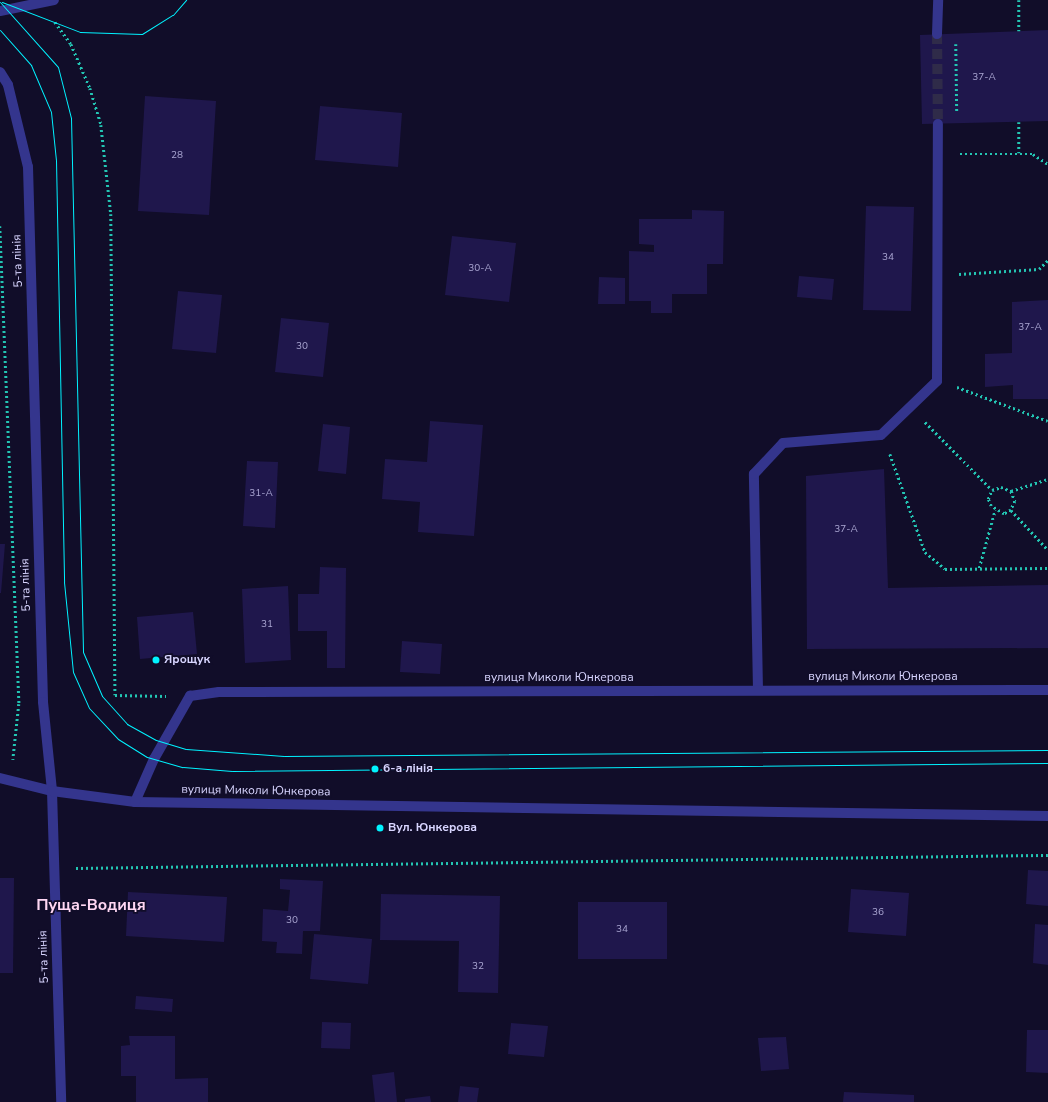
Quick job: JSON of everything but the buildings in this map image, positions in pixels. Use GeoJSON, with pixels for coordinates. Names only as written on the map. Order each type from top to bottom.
{"type":"FeatureCollection","features":[{"type":"Feature","properties":{"kind":"street"},"geometry":{"type":"LineString","coordinates":[[0,11],[54,0]]}},
{"type":"Feature","properties":{"kind":"street"},"geometry":{"type":"LineString","coordinates":[[937,34],[938,0]]}},
{"type":"Feature","properties":{"kind":"street","name":"5-та лінія"},"geometry":{"type":"LineString","coordinates":[[0,72],[8,85],[28,167],[42,702],[52,791],[61,1102]]}},
{"type":"Feature","properties":{"kind":"street"},"geometry":{"type":"LineString","coordinates":[[758,690],[754,474],[783,443],[882,435],[937,382],[938,124]]}},
{"type":"Feature","properties":{"kind":"street","name":"вулиця Миколи Юнкерова"},"geometry":{"type":"LineString","coordinates":[[190,696],[218,692],[1048,690]]}},
{"type":"Feature","properties":{"kind":"street"},"geometry":{"type":"LineString","coordinates":[[135,802],[154,759],[190,696]]}},
{"type":"Feature","properties":{"kind":"street","name":"вулиця Миколи Юнкерова"},"geometry":{"type":"LineString","coordinates":[[0,778],[52,791],[135,802],[1048,816]]}},
{"type":"Feature","properties":{"kind":"path"},"geometry":{"type":"LineString","coordinates":[[1019,0],[1019,31]]}},
{"type":"Feature","properties":{"kind":"path"},"geometry":{"type":"LineString","coordinates":[[42,2],[71,44],[90,88],[101,125],[111,214],[115,695],[190,696]]}},
{"type":"Feature","properties":{"kind":"path"},"geometry":{"type":"LineString","coordinates":[[956,38],[957,115]]}},
{"type":"Feature","properties":{"kind":"path"},"geometry":{"type":"LineString","coordinates":[[1019,122],[1019,154]]}},
{"type":"Feature","properties":{"kind":"path"},"geometry":{"type":"LineString","coordinates":[[957,146],[958,161]]}},
{"type":"Feature","properties":{"kind":"path"},"geometry":{"type":"LineString","coordinates":[[958,154],[1033,154],[1048,164]]}},
{"type":"Feature","properties":{"kind":"path"},"geometry":{"type":"LineString","coordinates":[[0,226],[19,704],[13,763]]}},
{"type":"Feature","properties":{"kind":"path"},"geometry":{"type":"LineString","coordinates":[[959,274],[1039,269],[1048,260]]}},
{"type":"Feature","properties":{"kind":"path"},"geometry":{"type":"LineString","coordinates":[[959,267],[959,282]]}},
{"type":"Feature","properties":{"kind":"path"},"geometry":{"type":"LineString","coordinates":[[953,386],[1048,421]]}},
{"type":"Feature","properties":{"kind":"path"},"geometry":{"type":"LineString","coordinates":[[920,418],[992,490]]}},
{"type":"Feature","properties":{"kind":"path"},"geometry":{"type":"LineString","coordinates":[[888,449],[925,552],[944,568],[1048,568]]}},
{"type":"Feature","properties":{"kind":"path"},"geometry":{"type":"LineString","coordinates":[[1011,491],[1015,500],[1011,510],[1004,514],[995,510],[988,499],[992,490],[1001,487],[1011,491],[1048,479]]}},
{"type":"Feature","properties":{"kind":"path"},"geometry":{"type":"LineString","coordinates":[[979,568],[995,510]]}},
{"type":"Feature","properties":{"kind":"path"},"geometry":{"type":"LineString","coordinates":[[1011,510],[1048,550]]}},
{"type":"Feature","properties":{"kind":"path"},"geometry":{"type":"LineString","coordinates":[[54,868],[1048,855]]}},
{"type":"Feature","properties":{"kind":"tunnel"},"geometry":{"type":"LineString","coordinates":[[937,34],[938,124]]}},
{"type":"Feature","properties":{"kind":"tram line"},"geometry":{"type":"LineString","coordinates":[[2,2],[80,32],[142,34],[173,15],[186,0]]}},
{"type":"Feature","properties":{"kind":"tram line"},"geometry":{"type":"LineString","coordinates":[[0,2],[58,67],[71,118],[83,652],[102,696],[127,724],[156,740],[186,749],[284,756],[1048,750]]}},
{"type":"Feature","properties":{"kind":"tram line"},"geometry":{"type":"LineString","coordinates":[[0,30],[31,65],[51,112],[56,160],[64,582],[73,672],[89,708],[118,739],[147,757],[183,767],[232,771],[1048,763]]}},
{"type":"Feature","properties":{"kind":"place","name":"Ярощук"},"geometry":{"type":"Point","coordinates":[156,660]}},
{"type":"Feature","properties":{"kind":"place","name":"6-а лінія"},"geometry":{"type":"Point","coordinates":[375,769]}},
{"type":"Feature","properties":{"kind":"place","name":"Вул. Юнкерова"},"geometry":{"type":"Point","coordinates":[380,828]}},
{"type":"Feature","properties":{"kind":"district","name":"Пуща-Водиця"},"geometry":{"type":"Point","coordinates":[91,905]}}]}
